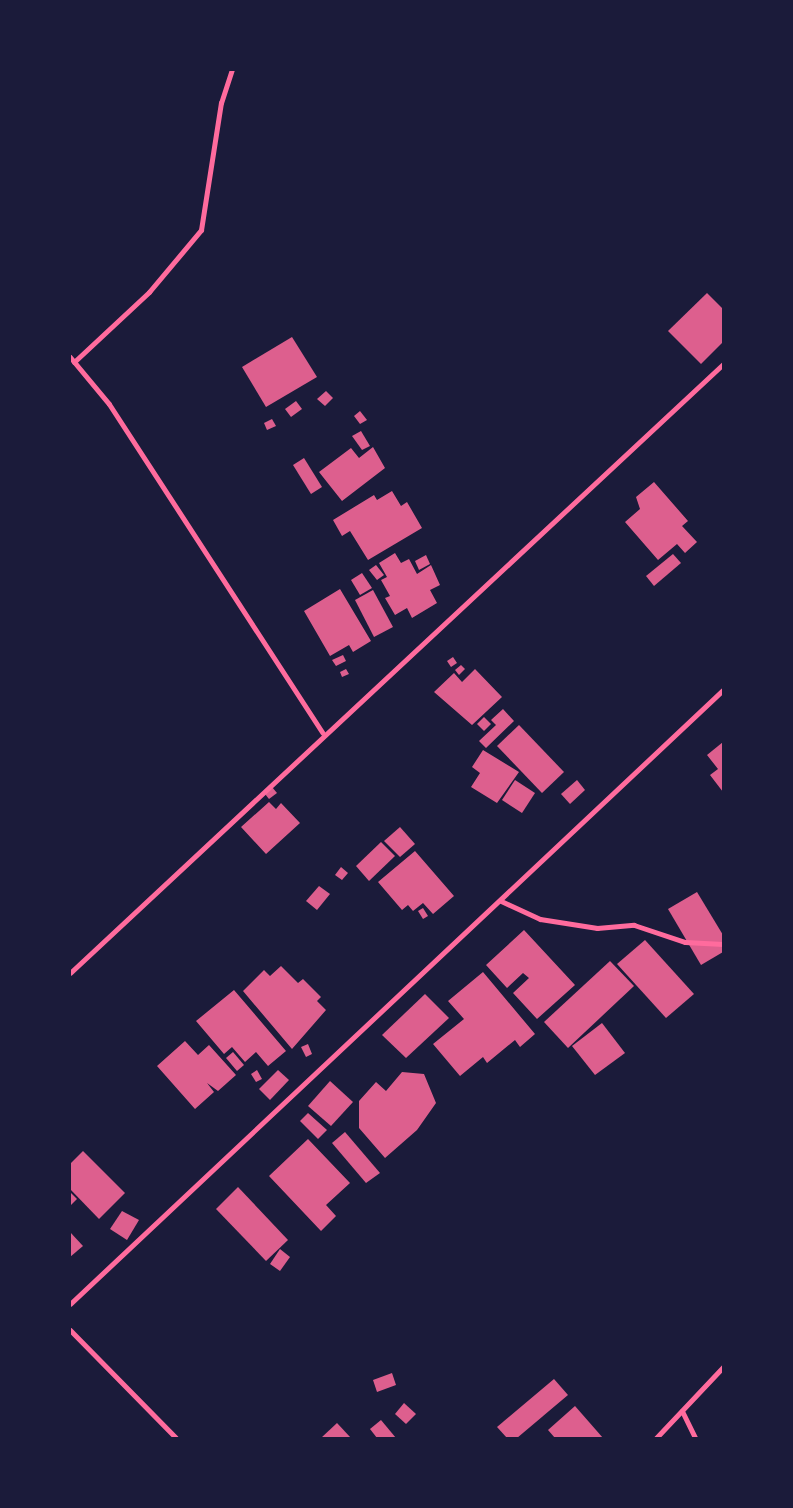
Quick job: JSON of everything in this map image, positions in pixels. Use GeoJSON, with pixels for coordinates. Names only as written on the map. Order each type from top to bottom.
{"type":"FeatureCollection","features":[{"type":"Feature","properties":{"kind":"street"},"geometry":{"type":"LineString","coordinates":[[74,362],[149,292],[201,230],[221,103],[232,70]]}},
{"type":"Feature","properties":{"kind":"street"},"geometry":{"type":"LineString","coordinates":[[70,357],[109,404],[323,734]]}},
{"type":"Feature","properties":{"kind":"street"},"geometry":{"type":"LineString","coordinates":[[70,973],[323,734],[723,364]]}},
{"type":"Feature","properties":{"kind":"street"},"geometry":{"type":"LineString","coordinates":[[70,1304],[501,901],[723,690]]}},
{"type":"Feature","properties":{"kind":"street"},"geometry":{"type":"LineString","coordinates":[[501,901],[540,919],[597,928],[634,925],[685,942],[723,944]]}},
{"type":"Feature","properties":{"kind":"street"},"geometry":{"type":"LineString","coordinates":[[70,1330],[176,1438]]}},
{"type":"Feature","properties":{"kind":"street"},"geometry":{"type":"LineString","coordinates":[[656,1438],[723,1367]]}},
{"type":"Feature","properties":{"kind":"street"},"geometry":{"type":"LineString","coordinates":[[682,1411],[695,1438]]}},
{"type":"Feature","properties":{"kind":"building"},"geometry":{"type":"Polygon","coordinates":[[[707,293],[723,309],[723,342],[701,364],[668,331],[707,293]]]}},
{"type":"Feature","properties":{"kind":"building"},"geometry":{"type":"Polygon","coordinates":[[[292,337],[317,377],[266,407],[242,367],[292,337]]]}},
{"type":"Feature","properties":{"kind":"building"},"geometry":{"type":"Polygon","coordinates":[[[326,391],[333,398],[325,406],[317,399],[326,391]]]}},
{"type":"Feature","properties":{"kind":"building"},"geometry":{"type":"Polygon","coordinates":[[[296,401],[302,409],[291,417],[285,409],[296,401]]]}},
{"type":"Feature","properties":{"kind":"building"},"geometry":{"type":"Polygon","coordinates":[[[360,411],[367,420],[360,424],[354,416],[360,411]]]}},
{"type":"Feature","properties":{"kind":"building"},"geometry":{"type":"Polygon","coordinates":[[[272,419],[276,426],[267,430],[264,423],[272,419]]]}},
{"type":"Feature","properties":{"kind":"building"},"geometry":{"type":"Polygon","coordinates":[[[361,431],[370,446],[362,450],[352,436],[361,431]]]}},
{"type":"Feature","properties":{"kind":"building"},"geometry":{"type":"Polygon","coordinates":[[[373,447],[385,468],[342,501],[319,472],[351,448],[359,458],[373,447]]]}},
{"type":"Feature","properties":{"kind":"building"},"geometry":{"type":"Polygon","coordinates":[[[304,458],[322,487],[311,494],[293,465],[304,458]]]}},
{"type":"Feature","properties":{"kind":"building"},"geometry":{"type":"Polygon","coordinates":[[[654,482],[688,521],[682,526],[697,542],[685,553],[677,544],[658,560],[625,522],[640,509],[636,497],[654,482]]]}},
{"type":"Feature","properties":{"kind":"building"},"geometry":{"type":"Polygon","coordinates":[[[392,491],[401,506],[407,502],[422,528],[368,560],[350,531],[342,536],[333,520],[374,495],[377,500],[392,491]]]}},
{"type":"Feature","properties":{"kind":"building"},"geometry":{"type":"Polygon","coordinates":[[[395,553],[401,563],[409,559],[417,574],[431,565],[440,585],[430,590],[437,603],[412,618],[407,608],[395,615],[385,598],[390,596],[381,580],[387,577],[379,563],[395,553]]]}},
{"type":"Feature","properties":{"kind":"building"},"geometry":{"type":"Polygon","coordinates":[[[673,554],[681,563],[654,586],[646,576],[673,554]]]}},
{"type":"Feature","properties":{"kind":"building"},"geometry":{"type":"Polygon","coordinates":[[[426,555],[430,564],[419,570],[415,561],[426,555]]]}},
{"type":"Feature","properties":{"kind":"building"},"geometry":{"type":"Polygon","coordinates":[[[376,565],[384,575],[377,580],[369,570],[376,565]]]}},
{"type":"Feature","properties":{"kind":"building"},"geometry":{"type":"Polygon","coordinates":[[[362,573],[372,588],[360,595],[351,580],[362,573]]]}},
{"type":"Feature","properties":{"kind":"building"},"geometry":{"type":"Polygon","coordinates":[[[340,589],[371,641],[353,652],[349,645],[330,656],[304,611],[340,589]]]}},
{"type":"Feature","properties":{"kind":"building"},"geometry":{"type":"Polygon","coordinates":[[[373,590],[393,627],[374,637],[355,600],[373,590]]]}},
{"type":"Feature","properties":{"kind":"building"},"geometry":{"type":"Polygon","coordinates":[[[343,655],[346,661],[336,666],[332,660],[343,655]]]}},
{"type":"Feature","properties":{"kind":"building"},"geometry":{"type":"Polygon","coordinates":[[[453,657],[457,663],[451,667],[447,661],[453,657]]]}},
{"type":"Feature","properties":{"kind":"building"},"geometry":{"type":"Polygon","coordinates":[[[461,665],[465,669],[459,675],[455,670],[461,665]]]}},
{"type":"Feature","properties":{"kind":"building"},"geometry":{"type":"Polygon","coordinates":[[[346,669],[349,674],[342,677],[340,672],[346,669]]]}},
{"type":"Feature","properties":{"kind":"building"},"geometry":{"type":"Polygon","coordinates":[[[475,669],[502,697],[472,725],[434,692],[454,673],[462,682],[475,669]]]}},
{"type":"Feature","properties":{"kind":"building"},"geometry":{"type":"Polygon","coordinates":[[[503,709],[514,721],[486,748],[479,741],[496,725],[491,720],[503,709]]]}},
{"type":"Feature","properties":{"kind":"building"},"geometry":{"type":"Polygon","coordinates":[[[484,717],[491,724],[484,731],[477,724],[484,717]]]}},
{"type":"Feature","properties":{"kind":"building"},"geometry":{"type":"Polygon","coordinates":[[[519,725],[564,772],[542,793],[497,746],[519,725]]]}},
{"type":"Feature","properties":{"kind":"building"},"geometry":{"type":"Polygon","coordinates":[[[723,742],[723,792],[710,775],[718,769],[707,755],[723,742]]]}},
{"type":"Feature","properties":{"kind":"building"},"geometry":{"type":"Polygon","coordinates":[[[483,750],[519,772],[497,803],[471,787],[480,773],[472,767],[483,750]]]}},
{"type":"Feature","properties":{"kind":"building"},"geometry":{"type":"Polygon","coordinates":[[[515,780],[535,793],[522,813],[502,800],[515,780]]]}},
{"type":"Feature","properties":{"kind":"building"},"geometry":{"type":"Polygon","coordinates":[[[577,780],[585,790],[570,804],[561,794],[577,780]]]}},
{"type":"Feature","properties":{"kind":"building"},"geometry":{"type":"Polygon","coordinates":[[[272,787],[277,793],[269,799],[265,794],[272,787]]]}},
{"type":"Feature","properties":{"kind":"building"},"geometry":{"type":"Polygon","coordinates":[[[269,802],[276,809],[281,803],[300,823],[266,854],[241,827],[269,802]]]}},
{"type":"Feature","properties":{"kind":"building"},"geometry":{"type":"Polygon","coordinates":[[[400,827],[415,844],[400,857],[384,841],[400,827]]]}},
{"type":"Feature","properties":{"kind":"building"},"geometry":{"type":"Polygon","coordinates":[[[381,842],[395,856],[369,881],[356,866],[381,842]]]}},
{"type":"Feature","properties":{"kind":"building"},"geometry":{"type":"Polygon","coordinates":[[[415,851],[454,896],[433,914],[423,903],[413,911],[408,905],[402,910],[378,882],[415,851]]]}},
{"type":"Feature","properties":{"kind":"building"},"geometry":{"type":"Polygon","coordinates":[[[341,867],[348,873],[342,880],[335,875],[341,867]]]}},
{"type":"Feature","properties":{"kind":"building"},"geometry":{"type":"Polygon","coordinates":[[[319,886],[330,894],[317,910],[306,901],[319,886]]]}},
{"type":"Feature","properties":{"kind":"building"},"geometry":{"type":"Polygon","coordinates":[[[697,892],[723,935],[723,952],[701,965],[668,909],[697,892]]]}},
{"type":"Feature","properties":{"kind":"building"},"geometry":{"type":"Polygon","coordinates":[[[423,908],[428,916],[423,919],[418,911],[423,908]]]}},
{"type":"Feature","properties":{"kind":"building"},"geometry":{"type":"Polygon","coordinates":[[[524,930],[575,985],[537,1019],[513,993],[529,978],[523,973],[507,988],[486,965],[524,930]]]}},
{"type":"Feature","properties":{"kind":"building"},"geometry":{"type":"Polygon","coordinates":[[[645,940],[694,994],[666,1018],[617,964],[645,940]]]}},
{"type":"Feature","properties":{"kind":"building"},"geometry":{"type":"Polygon","coordinates":[[[610,961],[634,986],[568,1048],[544,1022],[610,961]]]}},
{"type":"Feature","properties":{"kind":"building"},"geometry":{"type":"Polygon","coordinates":[[[281,966],[298,983],[303,979],[321,997],[317,1001],[326,1010],[292,1049],[243,991],[264,970],[270,976],[281,966]]]}},
{"type":"Feature","properties":{"kind":"building"},"geometry":{"type":"Polygon","coordinates":[[[483,972],[535,1034],[520,1047],[515,1040],[487,1063],[483,1057],[460,1076],[433,1044],[464,1019],[448,1001],[483,972]]]}},
{"type":"Feature","properties":{"kind":"building"},"geometry":{"type":"Polygon","coordinates":[[[234,990],[286,1051],[268,1066],[256,1052],[245,1062],[232,1047],[224,1054],[196,1021],[234,990]]]}},
{"type":"Feature","properties":{"kind":"building"},"geometry":{"type":"Polygon","coordinates":[[[425,994],[449,1018],[406,1058],[382,1035],[425,994]]]}},
{"type":"Feature","properties":{"kind":"building"},"geometry":{"type":"Polygon","coordinates":[[[602,1023],[625,1053],[595,1075],[572,1046],[602,1023]]]}},
{"type":"Feature","properties":{"kind":"building"},"geometry":{"type":"Polygon","coordinates":[[[185,1041],[198,1055],[209,1045],[236,1075],[218,1091],[207,1083],[214,1092],[195,1109],[157,1066],[185,1041]]]}},
{"type":"Feature","properties":{"kind":"building"},"geometry":{"type":"Polygon","coordinates":[[[308,1044],[312,1054],[306,1057],[301,1047],[308,1044]]]}},
{"type":"Feature","properties":{"kind":"building"},"geometry":{"type":"Polygon","coordinates":[[[233,1052],[244,1065],[237,1071],[226,1058],[233,1052]]]}},
{"type":"Feature","properties":{"kind":"building"},"geometry":{"type":"Polygon","coordinates":[[[257,1070],[262,1079],[256,1082],[251,1074],[257,1070]]]}},
{"type":"Feature","properties":{"kind":"building"},"geometry":{"type":"Polygon","coordinates":[[[278,1070],[289,1080],[270,1100],[259,1089],[278,1070]]]}},
{"type":"Feature","properties":{"kind":"building"},"geometry":{"type":"Polygon","coordinates":[[[402,1072],[424,1074],[436,1103],[417,1130],[385,1158],[359,1128],[359,1101],[376,1082],[386,1091],[402,1072]]]}},
{"type":"Feature","properties":{"kind":"building"},"geometry":{"type":"Polygon","coordinates":[[[330,1081],[353,1102],[331,1126],[308,1106],[330,1081]]]}},
{"type":"Feature","properties":{"kind":"building"},"geometry":{"type":"Polygon","coordinates":[[[308,1113],[327,1130],[318,1139],[300,1121],[308,1113]]]}},
{"type":"Feature","properties":{"kind":"building"},"geometry":{"type":"Polygon","coordinates":[[[345,1132],[380,1173],[366,1183],[332,1143],[345,1132]]]}},
{"type":"Feature","properties":{"kind":"building"},"geometry":{"type":"Polygon","coordinates":[[[308,1139],[350,1183],[326,1205],[336,1216],[321,1231],[269,1176],[308,1139]]]}},
{"type":"Feature","properties":{"kind":"building"},"geometry":{"type":"Polygon","coordinates":[[[83,1151],[125,1193],[99,1219],[70,1189],[70,1164],[83,1151]]]}},
{"type":"Feature","properties":{"kind":"building"},"geometry":{"type":"Polygon","coordinates":[[[238,1187],[288,1240],[266,1261],[216,1209],[238,1187]]]}},
{"type":"Feature","properties":{"kind":"building"},"geometry":{"type":"Polygon","coordinates":[[[70,1192],[77,1199],[70,1206],[70,1192]]]}},
{"type":"Feature","properties":{"kind":"building"},"geometry":{"type":"Polygon","coordinates":[[[122,1211],[139,1220],[127,1240],[110,1229],[122,1211]]]}},
{"type":"Feature","properties":{"kind":"building"},"geometry":{"type":"Polygon","coordinates":[[[70,1232],[83,1246],[70,1257],[70,1232]]]}},
{"type":"Feature","properties":{"kind":"building"},"geometry":{"type":"Polygon","coordinates":[[[280,1249],[290,1257],[280,1271],[270,1264],[280,1249]]]}},
{"type":"Feature","properties":{"kind":"building"},"geometry":{"type":"Polygon","coordinates":[[[392,1373],[396,1385],[377,1392],[373,1380],[392,1373]]]}},
{"type":"Feature","properties":{"kind":"building"},"geometry":{"type":"Polygon","coordinates":[[[554,1379],[568,1395],[517,1438],[507,1438],[497,1427],[554,1379]]]}},
{"type":"Feature","properties":{"kind":"building"},"geometry":{"type":"Polygon","coordinates":[[[404,1403],[416,1414],[406,1424],[395,1414],[404,1403]]]}},
{"type":"Feature","properties":{"kind":"building"},"geometry":{"type":"Polygon","coordinates":[[[575,1406],[603,1438],[555,1438],[548,1430],[575,1406]]]}},
{"type":"Feature","properties":{"kind":"building"},"geometry":{"type":"Polygon","coordinates":[[[381,1420],[396,1438],[377,1438],[370,1429],[381,1420]]]}},
{"type":"Feature","properties":{"kind":"building"},"geometry":{"type":"Polygon","coordinates":[[[337,1423],[351,1438],[321,1438],[337,1423]]]}}]}
